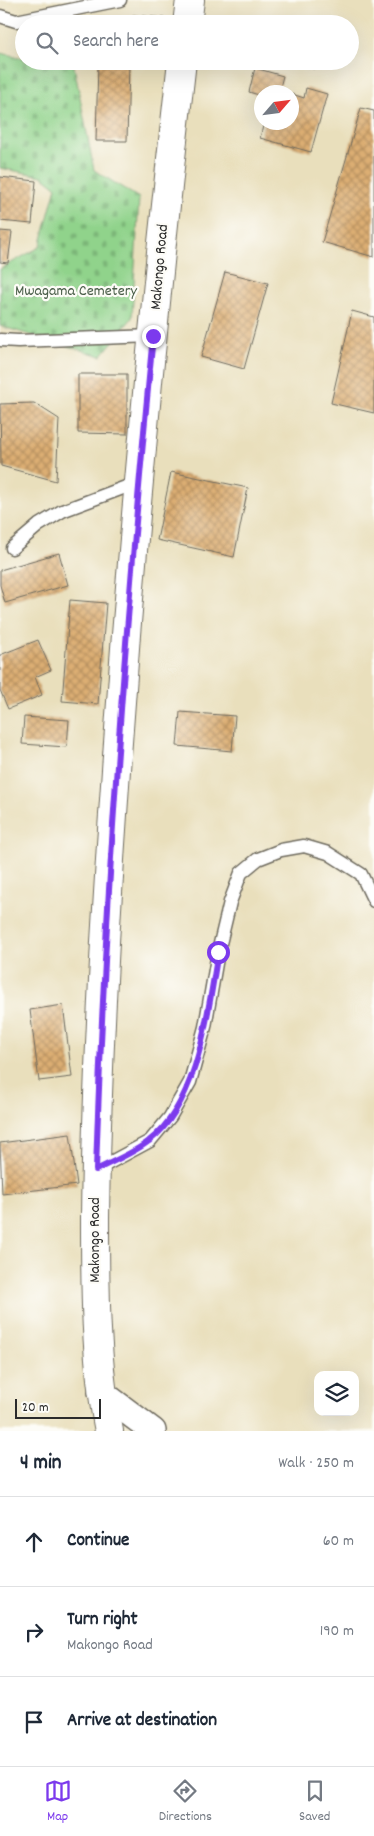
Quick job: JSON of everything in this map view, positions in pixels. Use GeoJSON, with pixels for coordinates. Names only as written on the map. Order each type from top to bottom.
{"type":"FeatureCollection","features":[{"type":"Feature","properties":{"kind":"street"},"geometry":{"type":"LineString","coordinates":[[188,15],[190,0]]}},
{"type":"Feature","properties":{"kind":"street","name":"Makongo Road"},"geometry":{"type":"LineString","coordinates":[[109,1431],[101,1392],[95,1296],[96,1170],[101,1020],[111,845],[139,482],[181,70]]}},
{"type":"Feature","properties":{"kind":"street"},"geometry":{"type":"LineString","coordinates":[[101,1392],[153,1431]]}},
{"type":"Feature","properties":{"kind":"lane"},"geometry":{"type":"LineString","coordinates":[[42,15],[120,0]]}},
{"type":"Feature","properties":{"kind":"lane"},"geometry":{"type":"LineString","coordinates":[[0,16],[15,20]]}},
{"type":"Feature","properties":{"kind":"lane"},"geometry":{"type":"LineString","coordinates":[[0,340],[153,336]]}},
{"type":"Feature","properties":{"kind":"lane"},"geometry":{"type":"LineString","coordinates":[[12,548],[39,525],[62,511],[139,482]]}},
{"type":"Feature","properties":{"kind":"lane"},"geometry":{"type":"LineString","coordinates":[[96,1170],[150,1141],[170,1117],[190,1082],[205,1028],[218,952],[230,902],[241,873],[258,859],[281,850],[304,846],[328,853],[362,874],[374,901]]}},
{"type":"Feature","properties":{"kind":"green space","name":"Mwagama Cemetery"},"geometry":{"type":"Polygon","coordinates":[[[0,53],[15,56],[15,70],[75,70],[94,170],[139,198],[132,318],[101,356],[0,326],[0,269],[40,247],[56,187],[42,176],[0,168],[0,53]]]}},
{"type":"Feature","properties":{"kind":"building"},"geometry":{"type":"Polygon","coordinates":[[[98,70],[129,70],[127,141],[96,141],[98,70]]]}},
{"type":"Feature","properties":{"kind":"building"},"geometry":{"type":"Polygon","coordinates":[[[254,70],[262,70],[283,76],[281,85],[254,85],[254,94],[249,92],[254,70]]]}},
{"type":"Feature","properties":{"kind":"building"},"geometry":{"type":"Polygon","coordinates":[[[306,88],[327,94],[311,152],[260,138],[262,130],[299,130],[299,96],[304,98],[306,88]]]}},
{"type":"Feature","properties":{"kind":"building"},"geometry":{"type":"Polygon","coordinates":[[[361,108],[374,111],[374,257],[322,242],[361,108]]]}},
{"type":"Feature","properties":{"kind":"building"},"geometry":{"type":"Polygon","coordinates":[[[0,177],[36,181],[32,224],[0,221],[0,177]]]}},
{"type":"Feature","properties":{"kind":"building"},"geometry":{"type":"Polygon","coordinates":[[[0,231],[12,232],[8,263],[0,262],[0,231]]]}},
{"type":"Feature","properties":{"kind":"building"},"geometry":{"type":"Polygon","coordinates":[[[225,272],[268,283],[244,369],[201,357],[225,272]]]}},
{"type":"Feature","properties":{"kind":"building"},"geometry":{"type":"Polygon","coordinates":[[[352,311],[374,317],[374,413],[331,403],[352,311]]]}},
{"type":"Feature","properties":{"kind":"building"},"geometry":{"type":"Polygon","coordinates":[[[78,374],[127,374],[127,434],[78,433],[78,374]]]}},
{"type":"Feature","properties":{"kind":"building"},"geometry":{"type":"Polygon","coordinates":[[[34,403],[59,419],[56,481],[1,466],[0,404],[34,403]]]}},
{"type":"Feature","properties":{"kind":"building"},"geometry":{"type":"Polygon","coordinates":[[[171,472],[248,488],[234,557],[157,540],[171,472]]]}},
{"type":"Feature","properties":{"kind":"building"},"geometry":{"type":"Polygon","coordinates":[[[59,553],[68,585],[5,603],[0,585],[0,570],[59,553]]]}},
{"type":"Feature","properties":{"kind":"building"},"geometry":{"type":"Polygon","coordinates":[[[70,600],[106,603],[98,704],[62,701],[70,600]]]}},
{"type":"Feature","properties":{"kind":"building"},"geometry":{"type":"Polygon","coordinates":[[[38,640],[51,670],[35,677],[42,695],[8,709],[0,690],[0,655],[38,640]]]}},
{"type":"Feature","properties":{"kind":"building"},"geometry":{"type":"Polygon","coordinates":[[[180,712],[235,716],[232,751],[177,746],[180,712]]]}},
{"type":"Feature","properties":{"kind":"building"},"geometry":{"type":"Polygon","coordinates":[[[24,717],[69,720],[67,747],[22,744],[24,717]]]}},
{"type":"Feature","properties":{"kind":"building"},"geometry":{"type":"Polygon","coordinates":[[[63,1005],[72,1077],[39,1081],[30,1010],[63,1005]]]}},
{"type":"Feature","properties":{"kind":"building"},"geometry":{"type":"Polygon","coordinates":[[[70,1134],[77,1185],[2,1194],[0,1143],[70,1134]]]}},
{"type":"Feature","properties":{"kind":"route"},"geometry":{"type":"LineString","coordinates":[[153,336],[139,482],[112,836],[101,1020],[96,1170],[150,1141],[170,1117],[190,1082],[205,1028],[218,952]]}}]}
